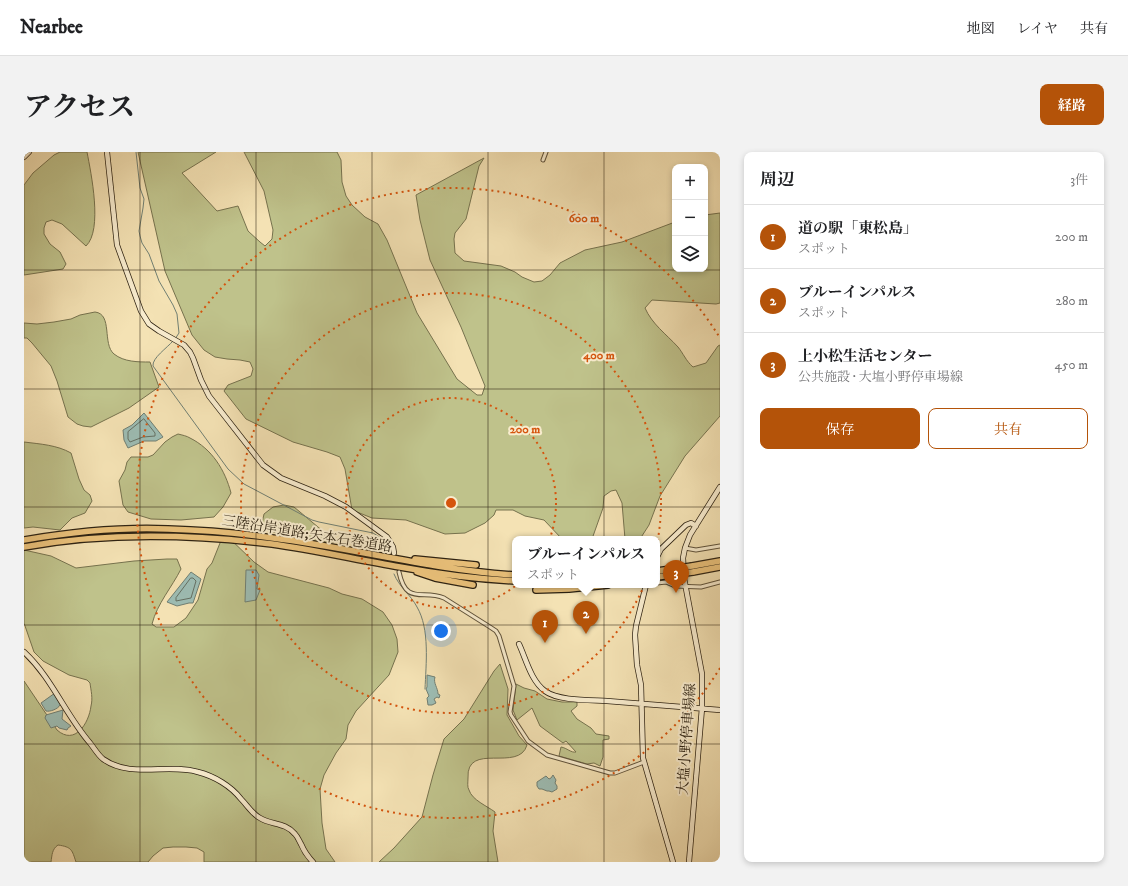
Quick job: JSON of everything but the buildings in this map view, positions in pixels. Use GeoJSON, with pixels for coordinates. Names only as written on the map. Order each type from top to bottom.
{"type":"FeatureCollection","features":[{"type":"Feature","properties":{"kind":"highway","name":"三陸沿岸道路;矢本石巻道路"},"geometry":{"type":"LineString","coordinates":[[24,540],[140,528],[193,530],[351,551],[442,567],[512,575]]}},
{"type":"Feature","properties":{"kind":"highway","name":"三陸沿岸道路;矢本石巻道路"},"geometry":{"type":"LineString","coordinates":[[24,547],[108,537],[140,536],[274,541],[400,570],[512,581]]}},
{"type":"Feature","properties":{"kind":"highway"},"geometry":{"type":"LineString","coordinates":[[351,551],[476,565]]}},
{"type":"Feature","properties":{"kind":"highway"},"geometry":{"type":"LineString","coordinates":[[660,577],[668,576],[720,561]]}},
{"type":"Feature","properties":{"kind":"highway"},"geometry":{"type":"LineString","coordinates":[[660,571],[720,567]]}},
{"type":"Feature","properties":{"kind":"highway"},"geometry":{"type":"LineString","coordinates":[[400,570],[473,585]]}},
{"type":"Feature","properties":{"kind":"highway"},"geometry":{"type":"LineString","coordinates":[[536,590],[579,588]]}},
{"type":"Feature","properties":{"kind":"street"},"geometry":{"type":"LineString","coordinates":[[24,157],[29,152]]}},
{"type":"Feature","properties":{"kind":"street"},"geometry":{"type":"LineString","coordinates":[[107,152],[117,245],[141,311],[149,324],[158,331],[184,345],[190,352],[209,396],[263,465],[281,478],[325,496],[346,507],[387,537],[393,547],[394,553]]}},
{"type":"Feature","properties":{"kind":"street"},"geometry":{"type":"LineString","coordinates":[[543,160],[546,152]]}},
{"type":"Feature","properties":{"kind":"street","name":"大塩小野停車場線"},"geometry":{"type":"LineString","coordinates":[[689,862],[702,708],[702,674],[683,564],[685,548],[696,526],[720,487]]}},
{"type":"Feature","properties":{"kind":"street"},"geometry":{"type":"LineString","coordinates":[[660,551],[686,525],[691,523],[696,526]]}},
{"type":"Feature","properties":{"kind":"street"},"geometry":{"type":"LineString","coordinates":[[685,548],[696,550],[720,546]]}},
{"type":"Feature","properties":{"kind":"street"},"geometry":{"type":"LineString","coordinates":[[400,570],[403,584],[409,592],[417,595],[437,595],[444,598],[496,631],[499,636],[513,682],[510,712],[528,741],[548,756],[610,773],[615,773],[644,762]]}},
{"type":"Feature","properties":{"kind":"street"},"geometry":{"type":"LineString","coordinates":[[660,583],[666,582],[675,586],[701,587],[720,582]]}},
{"type":"Feature","properties":{"kind":"street","name":"大塩小野停車場線"},"geometry":{"type":"LineString","coordinates":[[645,588],[635,635],[637,665],[641,685],[643,754],[673,862]]}},
{"type":"Feature","properties":{"kind":"street"},"geometry":{"type":"LineString","coordinates":[[519,644],[534,679],[539,686],[548,694],[559,698],[720,710]]}},
{"type":"Feature","properties":{"kind":"street"},"geometry":{"type":"LineString","coordinates":[[24,652],[35,662],[76,725],[103,759],[118,766],[135,770],[181,768],[198,772],[216,780],[228,786],[241,798],[250,811],[262,820],[280,824],[289,828],[296,834],[308,857],[313,862]]}},
{"type":"Feature","properties":{"kind":"green space"},"geometry":{"type":"Polygon","coordinates":[[[60,152],[87,152],[93,187],[95,215],[94,228],[91,238],[86,246],[62,224],[52,220],[46,222],[44,234],[50,244],[60,252],[66,264],[63,269],[24,275],[24,185],[33,173],[54,155],[60,152]]]}},
{"type":"Feature","properties":{"kind":"green space"},"geometry":{"type":"Polygon","coordinates":[[[138,152],[216,152],[182,173],[217,211],[238,206],[248,231],[265,246],[272,239],[273,230],[264,191],[244,152],[337,152],[341,160],[342,182],[346,196],[352,205],[365,217],[378,224],[387,240],[417,313],[457,379],[477,395],[482,395],[485,386],[461,327],[430,260],[420,220],[416,195],[484,158],[479,166],[466,219],[455,233],[455,253],[464,261],[501,266],[534,282],[542,281],[550,275],[560,263],[585,250],[622,242],[672,223],[672,272],[708,272],[708,215],[720,213],[720,303],[652,300],[645,308],[655,324],[678,347],[693,367],[706,363],[720,345],[720,416],[685,456],[660,496],[649,525],[642,536],[625,536],[622,503],[616,490],[611,491],[604,496],[603,508],[593,536],[559,536],[544,520],[525,516],[513,510],[496,510],[494,515],[485,523],[465,533],[445,534],[406,520],[372,518],[352,510],[345,469],[340,457],[293,442],[246,419],[224,391],[228,385],[251,376],[253,369],[250,362],[215,357],[204,350],[192,335],[165,271],[138,152]]]}},
{"type":"Feature","properties":{"kind":"green space"},"geometry":{"type":"Polygon","coordinates":[[[95,312],[104,318],[108,344],[114,354],[122,359],[136,362],[150,362],[159,387],[129,408],[91,427],[77,424],[68,417],[51,366],[32,343],[27,338],[24,338],[24,323],[37,324],[54,322],[95,312]]]}},
{"type":"Feature","properties":{"kind":"green space"},"geometry":{"type":"Polygon","coordinates":[[[178,434],[189,437],[205,448],[221,468],[231,493],[223,507],[214,517],[181,520],[151,519],[128,512],[123,505],[119,481],[125,470],[127,462],[131,457],[148,457],[153,455],[165,442],[178,434]]]}},
{"type":"Feature","properties":{"kind":"green space"},"geometry":{"type":"Polygon","coordinates":[[[24,442],[42,444],[66,450],[71,453],[79,479],[84,490],[90,495],[92,501],[85,513],[72,518],[60,530],[33,527],[24,528],[24,442]]]}},
{"type":"Feature","properties":{"kind":"green space"},"geometry":{"type":"Polygon","coordinates":[[[284,505],[294,507],[336,542],[305,542],[261,528],[264,514],[273,507],[284,505]]]}},
{"type":"Feature","properties":{"kind":"green space"},"geometry":{"type":"Polygon","coordinates":[[[224,533],[254,562],[268,572],[329,588],[342,594],[362,599],[383,612],[392,625],[397,639],[398,652],[389,675],[356,711],[348,725],[346,739],[336,753],[324,775],[320,789],[322,823],[326,849],[335,862],[204,862],[204,852],[197,848],[173,847],[163,848],[148,862],[76,862],[69,848],[58,845],[53,850],[51,862],[24,862],[24,681],[57,730],[64,734],[75,734],[84,725],[90,713],[92,694],[90,683],[87,680],[69,675],[43,661],[34,652],[24,623],[24,550],[51,556],[76,568],[134,561],[177,559],[181,569],[161,603],[152,624],[156,627],[174,627],[186,618],[198,600],[207,569],[212,563],[224,533]]]}},
{"type":"Feature","properties":{"kind":"green space"},"geometry":{"type":"Polygon","coordinates":[[[500,664],[508,689],[507,715],[519,736],[527,745],[522,753],[514,757],[475,761],[470,767],[468,778],[468,789],[473,797],[495,812],[493,831],[498,862],[379,862],[422,817],[444,739],[464,719],[500,664]]]}},
{"type":"Feature","properties":{"kind":"green space"},"geometry":{"type":"Polygon","coordinates":[[[516,684],[535,691],[547,699],[562,702],[577,702],[577,706],[571,711],[577,719],[591,728],[596,734],[609,736],[609,739],[603,740],[603,757],[600,766],[594,763],[587,764],[559,756],[561,747],[572,752],[576,752],[566,741],[563,743],[540,726],[532,708],[517,720],[513,710],[516,684]]]}},
{"type":"Feature","properties":{"kind":"water"},"geometry":{"type":"Polygon","coordinates":[[[144,413],[163,437],[156,441],[144,441],[128,448],[124,440],[123,430],[132,425],[144,413]]]}},
{"type":"Feature","properties":{"kind":"water"},"geometry":{"type":"Polygon","coordinates":[[[246,570],[256,570],[259,575],[257,589],[260,590],[256,600],[245,602],[246,570]]]}},
{"type":"Feature","properties":{"kind":"water"},"geometry":{"type":"Polygon","coordinates":[[[191,572],[201,579],[193,603],[177,606],[167,602],[191,572]]]}},
{"type":"Feature","properties":{"kind":"water"},"geometry":{"type":"Polygon","coordinates":[[[427,675],[435,677],[438,694],[440,695],[439,698],[437,697],[434,699],[436,703],[432,705],[428,705],[427,698],[429,696],[426,689],[427,675]]]}},
{"type":"Feature","properties":{"kind":"water"},"geometry":{"type":"Polygon","coordinates":[[[55,693],[62,705],[54,710],[46,711],[41,703],[55,693]]]}},
{"type":"Feature","properties":{"kind":"water"},"geometry":{"type":"Polygon","coordinates":[[[63,710],[62,719],[71,726],[67,730],[57,726],[51,728],[45,718],[46,715],[63,710]]]}},
{"type":"Feature","properties":{"kind":"water"},"geometry":{"type":"Polygon","coordinates":[[[553,775],[556,780],[555,783],[557,789],[552,792],[539,789],[537,782],[546,776],[549,779],[553,775]]]}},
{"type":"Feature","properties":{"kind":"waterway"},"geometry":{"type":"LineString","coordinates":[[136,152],[140,188],[144,199],[139,231],[140,236],[142,243],[149,254],[159,281],[177,314],[179,333],[175,339]]}},
{"type":"Feature","properties":{"kind":"waterway"},"geometry":{"type":"LineString","coordinates":[[173,341],[157,356],[153,366],[228,469],[244,484],[312,520],[373,533],[386,542],[387,548]]}},
{"type":"Feature","properties":{"kind":"waterway"},"geometry":{"type":"LineString","coordinates":[[394,574],[414,603],[421,616],[424,626],[426,636],[425,689]]}},
{"type":"Feature","properties":{"kind":"place","name":"上小松生活センター"},"geometry":{"type":"Point","coordinates":[676,593]}},
{"type":"Feature","properties":{"kind":"place","name":"ブルーインパルス"},"geometry":{"type":"Point","coordinates":[586,634]}},
{"type":"Feature","properties":{"kind":"place","name":"道の駅「東松島」"},"geometry":{"type":"Point","coordinates":[545,643]}}]}
